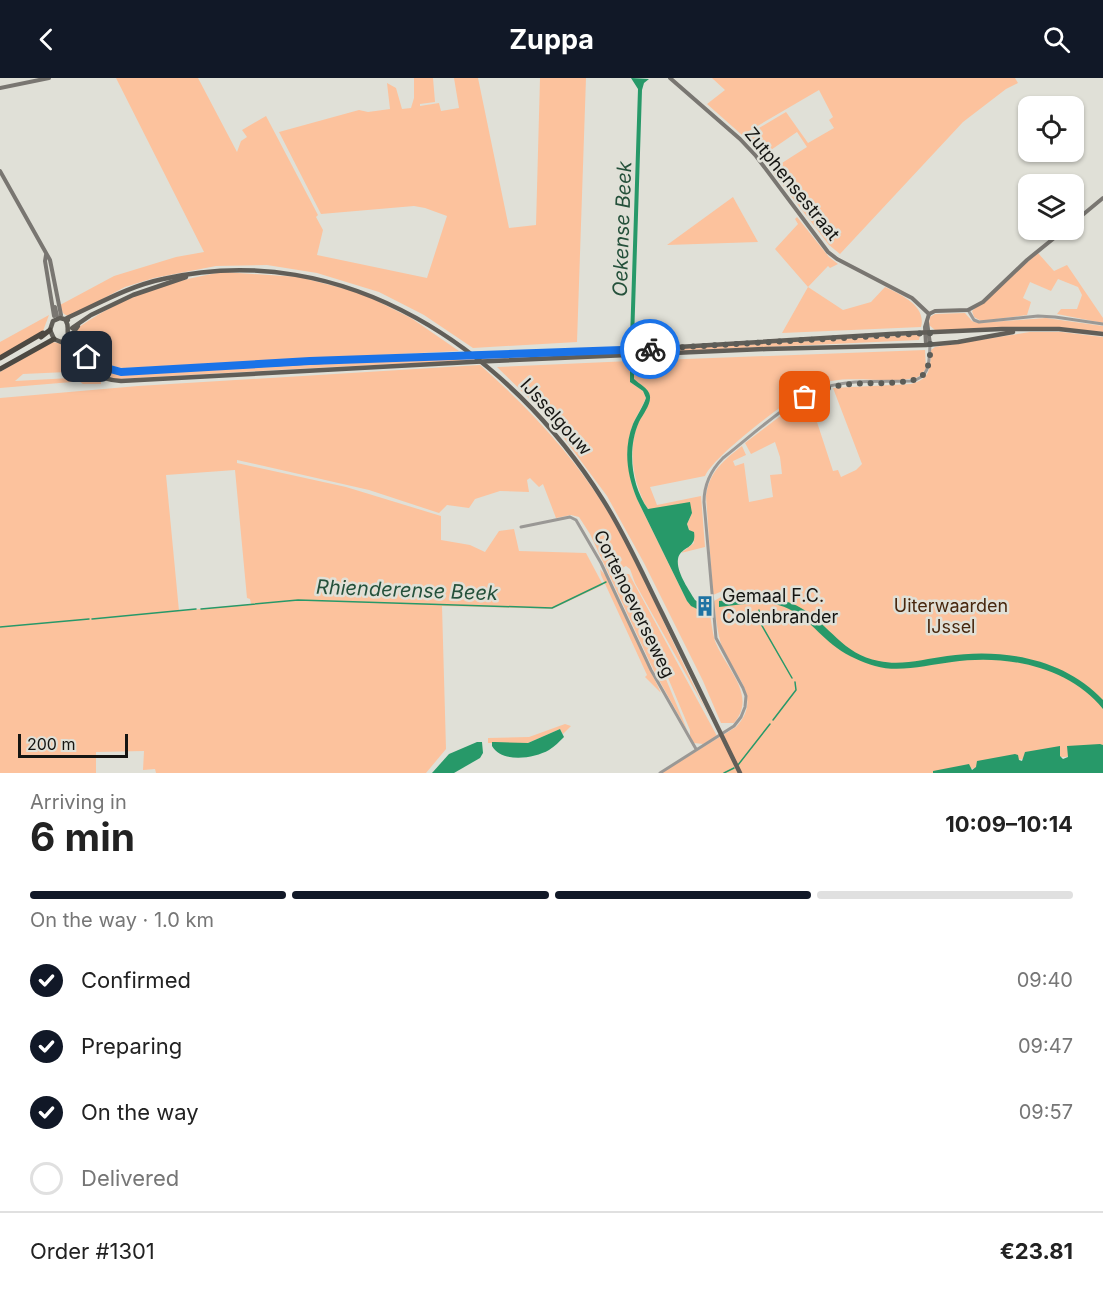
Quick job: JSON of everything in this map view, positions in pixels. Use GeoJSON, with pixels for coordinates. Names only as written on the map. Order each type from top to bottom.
{"type":"FeatureCollection","features":[{"type":"Feature","properties":{"kind":"highway"},"geometry":{"type":"LineString","coordinates":[[0,358],[46,332]]}},
{"type":"Feature","properties":{"kind":"highway"},"geometry":{"type":"LineString","coordinates":[[0,369],[54,338]]}},
{"type":"Feature","properties":{"kind":"main road","name":"IJsselgouw"},"geometry":{"type":"LineString","coordinates":[[68,319],[95,304],[146,283],[209,272],[270,271],[303,275],[339,284],[383,300],[438,331],[499,377],[523,399],[558,438],[604,501],[630,547],[740,773]]}},
{"type":"Feature","properties":{"kind":"main road","name":"IJsselgouw"},"geometry":{"type":"LineString","coordinates":[[74,327],[94,314],[144,290],[209,272]]}},
{"type":"Feature","properties":{"kind":"main road"},"geometry":{"type":"LineString","coordinates":[[56,317],[68,319],[74,327],[71,336],[64,341]]}},
{"type":"Feature","properties":{"kind":"main road"},"geometry":{"type":"LineString","coordinates":[[56,317],[46,332],[64,341],[77,360],[89,372],[121,381],[630,353],[927,333],[1059,329],[1103,334]]}},
{"type":"Feature","properties":{"kind":"main road"},"geometry":{"type":"LineString","coordinates":[[54,338],[52,329],[56,317]]}},
{"type":"Feature","properties":{"kind":"main road"},"geometry":{"type":"LineString","coordinates":[[68,319],[71,336],[78,350],[103,367],[121,372],[470,354],[630,353]]}},
{"type":"Feature","properties":{"kind":"main road"},"geometry":{"type":"LineString","coordinates":[[637,352],[928,344],[976,339],[1019,330]]}},
{"type":"Feature","properties":{"kind":"main road"},"geometry":{"type":"LineString","coordinates":[[54,338],[64,339],[71,336]]}},
{"type":"Feature","properties":{"kind":"street"},"geometry":{"type":"LineString","coordinates":[[0,88],[49,78]]}},
{"type":"Feature","properties":{"kind":"street","name":"Zutphensestraat"},"geometry":{"type":"LineString","coordinates":[[670,78],[740,139],[756,156],[828,252],[837,259],[912,298],[929,314]]}},
{"type":"Feature","properties":{"kind":"street"},"geometry":{"type":"LineString","coordinates":[[0,171],[50,260],[56,317]]}},
{"type":"Feature","properties":{"kind":"street"},"geometry":{"type":"LineString","coordinates":[[1084,214],[1103,198]]}},
{"type":"Feature","properties":{"kind":"street"},"geometry":{"type":"LineString","coordinates":[[660,773],[735,726],[741,717],[746,699],[743,688],[717,641],[714,622],[704,502],[705,490],[713,468],[791,405],[823,388],[841,384],[918,379],[923,376],[929,368],[927,321],[929,314],[935,311],[968,310],[987,299],[1027,260],[1052,240]]}},
{"type":"Feature","properties":{"kind":"street"},"geometry":{"type":"LineString","coordinates":[[46,254],[45,261],[56,317]]}},
{"type":"Feature","properties":{"kind":"street"},"geometry":{"type":"LineString","coordinates":[[968,310],[974,320],[979,322],[1038,316],[1103,324]]}},
{"type":"Feature","properties":{"kind":"street","name":"Cortenoeverseweg"},"geometry":{"type":"LineString","coordinates":[[521,526],[570,517],[576,520],[601,562],[651,670],[696,750]]}},
{"type":"Feature","properties":{"kind":"green space"},"geometry":{"type":"Polygon","coordinates":[[[116,78],[198,78],[237,152],[241,141],[247,137],[242,130],[266,116],[318,215],[316,217],[323,230],[317,255],[427,278],[447,216],[414,206],[321,214],[279,132],[359,110],[368,112],[390,109],[387,83],[396,88],[402,109],[411,108],[414,98],[414,78],[433,78],[435,102],[420,104],[420,106],[439,103],[441,111],[459,108],[454,78],[478,78],[509,228],[536,225],[540,78],[586,78],[577,342],[473,348],[424,315],[379,292],[317,273],[267,265],[216,266],[154,278],[125,287],[70,316],[65,315],[60,305],[114,276],[176,257],[204,252],[116,78]]]}},
{"type":"Feature","properties":{"kind":"green space"},"geometry":{"type":"Polygon","coordinates":[[[712,78],[1015,78],[1018,83],[1006,89],[963,122],[840,254],[829,245],[771,170],[807,147],[797,132],[768,152],[769,154],[763,159],[744,137],[786,112],[808,143],[834,128],[829,120],[833,117],[819,90],[742,135],[707,104],[725,90],[712,78]]]}},
{"type":"Feature","properties":{"kind":"green space"},"geometry":{"type":"Polygon","coordinates":[[[733,197],[758,242],[667,245],[733,197]]]}},
{"type":"Feature","properties":{"kind":"green space"},"geometry":{"type":"Polygon","coordinates":[[[797,217],[829,257],[838,264],[830,268],[828,266],[808,287],[775,249],[798,224],[795,219],[797,217]]]}},
{"type":"Feature","properties":{"kind":"green space"},"geometry":{"type":"Polygon","coordinates":[[[1038,253],[1054,271],[1067,265],[1103,318],[1103,323],[1057,314],[1061,309],[1077,309],[1082,295],[1078,287],[1058,279],[1051,291],[1030,282],[1023,298],[1031,302],[1027,315],[981,321],[974,317],[972,311],[1038,253]]]}},
{"type":"Feature","properties":{"kind":"green space"},"geometry":{"type":"Polygon","coordinates":[[[223,272],[299,277],[361,293],[411,318],[459,351],[123,368],[95,358],[85,348],[76,333],[79,327],[96,316],[131,298],[166,285],[223,272]]]}},
{"type":"Feature","properties":{"kind":"green space"},"geometry":{"type":"Polygon","coordinates":[[[808,287],[843,310],[871,302],[885,287],[905,297],[916,307],[922,320],[921,327],[782,333],[808,287]]]}},
{"type":"Feature","properties":{"kind":"green space"},"geometry":{"type":"Polygon","coordinates":[[[965,313],[972,321],[978,323],[1046,318],[1103,326],[1103,332],[1053,327],[935,330],[929,325],[930,317],[935,314],[965,313]]]}},
{"type":"Feature","properties":{"kind":"green space"},"geometry":{"type":"Polygon","coordinates":[[[49,315],[43,331],[0,356],[0,342],[49,315]]]}},
{"type":"Feature","properties":{"kind":"green space","name":"Uiterwaarden IJssel"},"geometry":{"type":"Polygon","coordinates":[[[1030,332],[1061,332],[1103,337],[1103,755],[1023,759],[949,773],[661,773],[736,727],[744,716],[747,706],[744,686],[722,647],[714,601],[730,592],[734,586],[713,595],[706,496],[710,480],[718,467],[742,446],[746,455],[733,461],[735,466],[744,463],[749,502],[773,497],[770,475],[782,474],[775,442],[751,454],[745,443],[791,408],[820,391],[830,414],[816,419],[833,471],[838,470],[841,477],[856,470],[862,464],[833,388],[911,384],[926,376],[930,367],[931,350],[935,347],[1030,332]]]}},
{"type":"Feature","properties":{"kind":"green space"},"geometry":{"type":"Polygon","coordinates":[[[920,336],[919,340],[636,353],[636,351],[920,336]]]}},
{"type":"Feature","properties":{"kind":"green space"},"geometry":{"type":"Polygon","coordinates":[[[52,342],[64,344],[81,367],[101,379],[101,384],[83,384],[67,372],[23,374],[15,381],[71,378],[72,382],[0,388],[0,372],[52,342]]]}},
{"type":"Feature","properties":{"kind":"green space"},"geometry":{"type":"Polygon","coordinates":[[[72,344],[83,356],[101,369],[124,374],[412,358],[630,353],[117,379],[89,370],[69,346],[72,344]]]}},
{"type":"Feature","properties":{"kind":"green space"},"geometry":{"type":"Polygon","coordinates":[[[925,350],[926,369],[918,377],[899,380],[852,379],[814,386],[737,441],[705,476],[650,487],[657,505],[701,496],[705,547],[681,553],[694,543],[687,524],[692,513],[650,510],[645,504],[635,475],[632,452],[636,429],[646,407],[647,390],[634,379],[634,361],[925,350]]]}},
{"type":"Feature","properties":{"kind":"green space"},"geometry":{"type":"Polygon","coordinates":[[[630,361],[630,382],[643,391],[646,398],[630,433],[628,462],[634,490],[687,601],[695,608],[709,608],[715,641],[741,692],[743,702],[734,723],[721,723],[703,681],[644,563],[607,496],[549,418],[497,367],[630,361]]]}},
{"type":"Feature","properties":{"kind":"green space"},"geometry":{"type":"Polygon","coordinates":[[[480,365],[552,436],[597,495],[638,567],[712,721],[635,583],[630,569],[626,566],[620,569],[688,732],[654,671],[590,534],[579,517],[571,515],[556,518],[543,484],[539,487],[530,478],[527,480],[529,492],[500,491],[475,499],[469,508],[447,505],[439,513],[369,490],[237,460],[237,463],[346,487],[441,516],[441,540],[470,545],[485,552],[499,531],[514,529],[519,551],[586,553],[603,585],[552,609],[442,606],[446,749],[426,773],[156,773],[155,769],[143,770],[144,751],[96,752],[96,773],[0,773],[0,398],[138,386],[480,365]],[[235,470],[166,475],[179,611],[251,604],[250,599],[247,598],[235,470]]]}},
{"type":"Feature","properties":{"kind":"green space"},"geometry":{"type":"Polygon","coordinates":[[[600,569],[606,576],[661,693],[645,677],[647,675],[600,569]]]}},
{"type":"Feature","properties":{"kind":"green space"},"geometry":{"type":"Polygon","coordinates":[[[626,574],[629,574],[717,736],[703,744],[694,743],[690,736],[690,730],[626,574]]]}},
{"type":"Feature","properties":{"kind":"green space"},"geometry":{"type":"Polygon","coordinates":[[[565,724],[571,726],[563,734],[560,729],[528,743],[488,743],[488,738],[529,737],[565,724]]]}},
{"type":"Feature","properties":{"kind":"shaded area"},"geometry":{"type":"Polygon","coordinates":[[[631,78],[649,79],[644,83],[642,90],[634,340],[630,340],[638,89],[631,78]]]}},
{"type":"Feature","properties":{"kind":"shaded area"},"geometry":{"type":"Polygon","coordinates":[[[630,361],[634,361],[634,379],[646,388],[650,396],[633,444],[633,467],[638,489],[648,509],[690,502],[692,513],[687,524],[689,530],[694,532],[694,538],[691,545],[679,555],[678,564],[686,586],[695,600],[700,603],[699,610],[687,601],[637,499],[631,481],[628,443],[633,424],[646,398],[643,391],[630,382],[630,361]]]}},
{"type":"Feature","properties":{"kind":"shaded area"},"geometry":{"type":"Polygon","coordinates":[[[757,597],[796,605],[846,646],[879,661],[904,662],[968,654],[1010,655],[1031,659],[1070,674],[1103,700],[1103,709],[1089,694],[1072,682],[1034,666],[1014,662],[972,660],[913,668],[884,668],[860,661],[841,651],[801,616],[784,607],[761,603],[719,607],[719,601],[757,597]]]}},
{"type":"Feature","properties":{"kind":"shaded area"},"geometry":{"type":"Polygon","coordinates":[[[560,729],[564,737],[549,750],[535,756],[510,757],[503,755],[492,746],[492,742],[528,743],[560,729]]]}},
{"type":"Feature","properties":{"kind":"shaded area"},"geometry":{"type":"Polygon","coordinates":[[[482,742],[483,753],[480,758],[454,773],[432,773],[449,754],[482,742]]]}},
{"type":"Feature","properties":{"kind":"shaded area"},"geometry":{"type":"Polygon","coordinates":[[[1103,745],[1103,773],[933,773],[933,771],[969,764],[972,770],[976,767],[977,761],[1015,754],[1022,761],[1025,752],[1060,746],[1060,756],[1063,759],[1068,757],[1067,746],[1103,745]]]}},
{"type":"Feature","properties":{"kind":"waterway","name":"Rhienderense Beek"},"geometry":{"type":"LineString","coordinates":[[201,609],[298,600],[552,608],[606,582]]}},
{"type":"Feature","properties":{"kind":"waterway","name":"Rhienderense Beek"},"geometry":{"type":"LineString","coordinates":[[92,619],[196,609]]}},
{"type":"Feature","properties":{"kind":"waterway"},"geometry":{"type":"LineString","coordinates":[[759,610],[761,624],[792,678]]}},
{"type":"Feature","properties":{"kind":"waterway","name":"Rhienderense Beek"},"geometry":{"type":"LineString","coordinates":[[0,627],[89,619]]}},
{"type":"Feature","properties":{"kind":"waterway"},"geometry":{"type":"LineString","coordinates":[[773,720],[796,690],[795,682]]}},
{"type":"Feature","properties":{"kind":"waterway"},"geometry":{"type":"LineString","coordinates":[[738,765],[770,724]]}},
{"type":"Feature","properties":{"kind":"waterway"},"geometry":{"type":"LineString","coordinates":[[724,773],[734,768]]}},
{"type":"Feature","properties":{"kind":"way so far"},"geometry":{"type":"LineString","coordinates":[[650,349],[930,333],[929,368],[918,379],[841,384],[823,388],[805,397]]}},
{"type":"Feature","properties":{"kind":"place","name":"Gemaal F.C. Colenbrander"},"geometry":{"type":"Point","coordinates":[705,606]}},
{"type":"Feature","properties":{"kind":"route"},"geometry":{"type":"LineString","coordinates":[[87,357],[103,367],[121,372],[310,361],[650,349]]}},
{"type":"Feature","properties":{"kind":"water label","name":"Oekense Beek"},"geometry":{"type":"Point","coordinates":[622,229]}}]}
